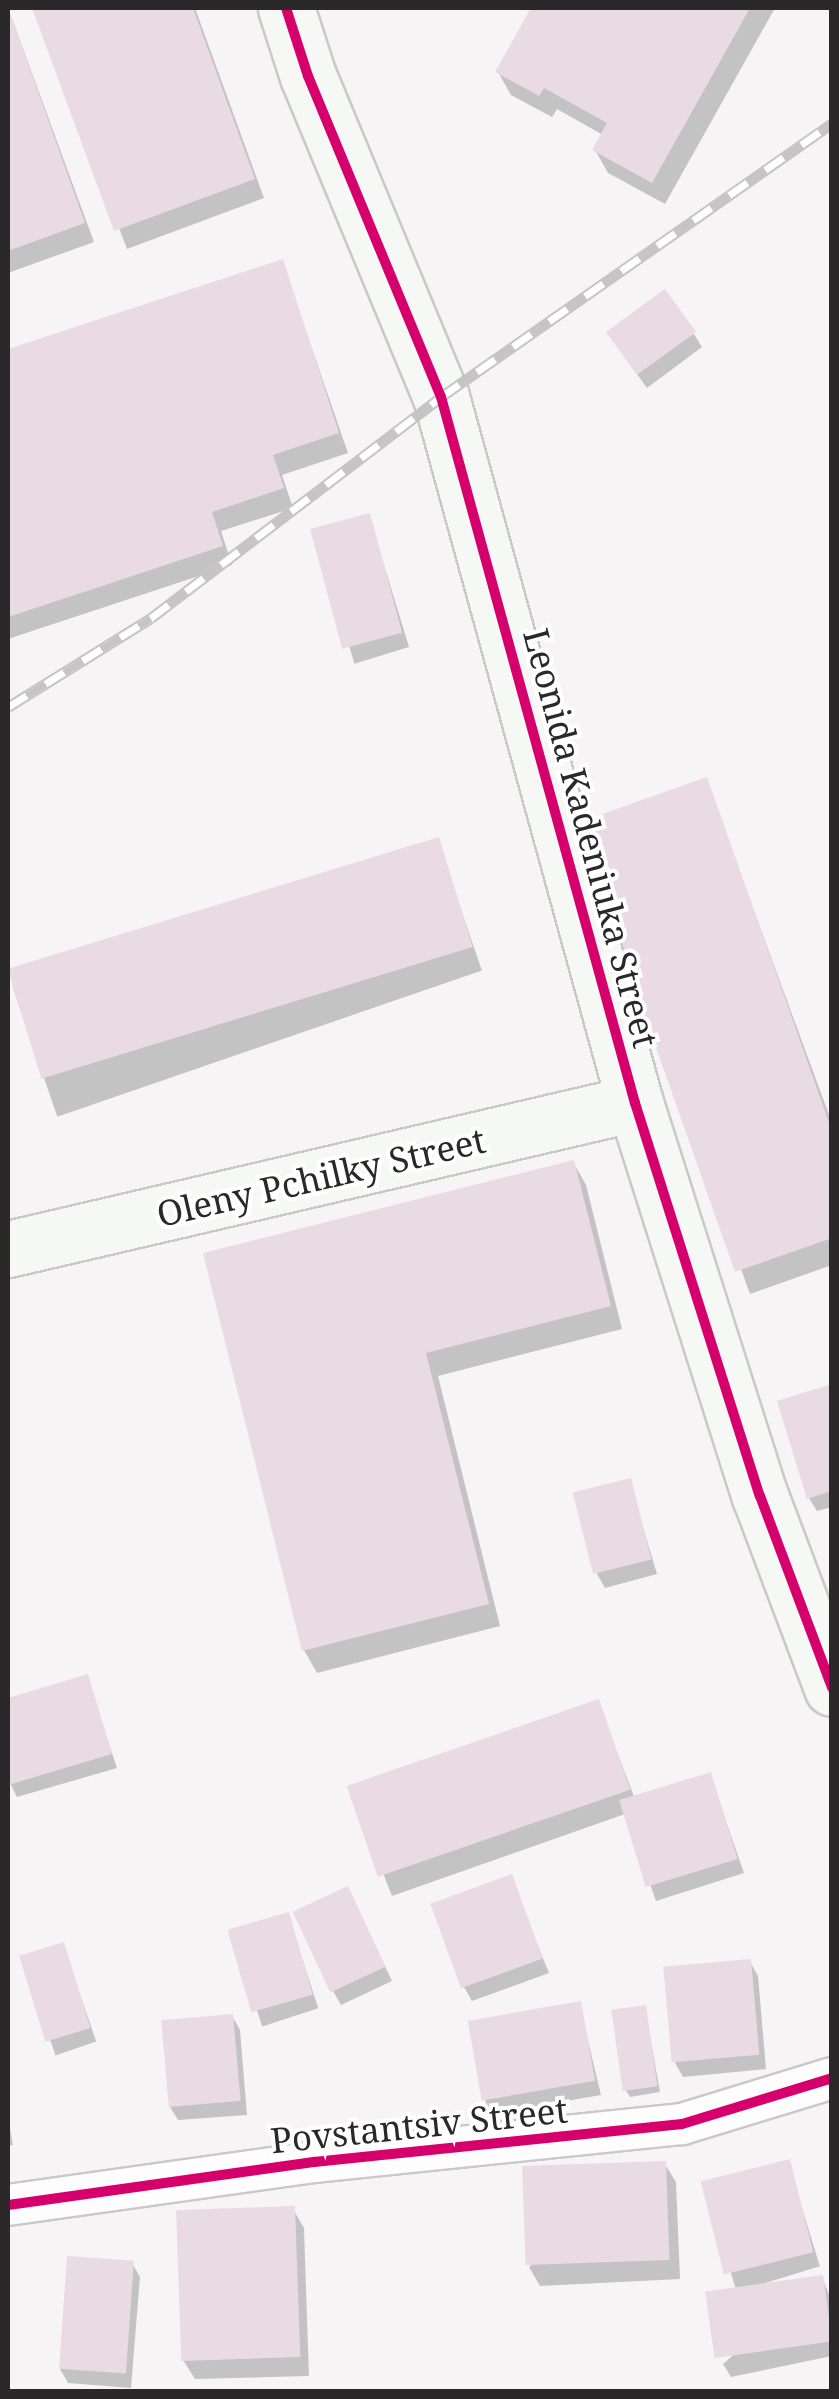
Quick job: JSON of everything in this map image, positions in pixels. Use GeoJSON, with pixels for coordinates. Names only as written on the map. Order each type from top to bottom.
{"type":"FeatureCollection","features":[{"type":"Feature","properties":{"kind":"street","name":"Leonida Kadeniuka Street"},"geometry":{"type":"LineString","coordinates":[[286,8],[308,76],[441,397],[635,1103],[760,1496],[832,1688]]}},
{"type":"Feature","properties":{"kind":"street","name":"Oleny Pchilky Street"},"geometry":{"type":"LineString","coordinates":[[8,1249],[635,1103]]}},
{"type":"Feature","properties":{"kind":"street","name":"Povstantsiv Street"},"geometry":{"type":"LineString","coordinates":[[8,2205],[314,2162],[682,2124],[832,2078]]}},
{"type":"Feature","properties":{"kind":"building"},"geometry":{"type":"Polygon","coordinates":[[[8,8],[85,223],[8,251],[8,8]]]}},
{"type":"Feature","properties":{"kind":"building"},"geometry":{"type":"Polygon","coordinates":[[[32,8],[193,8],[255,179],[114,231],[32,8]]]}},
{"type":"Feature","properties":{"kind":"building"},"geometry":{"type":"Polygon","coordinates":[[[531,8],[750,8],[652,183],[592,150],[607,123],[544,88],[539,96],[495,72],[531,8]]]}},
{"type":"Feature","properties":{"kind":"building"},"geometry":{"type":"Polygon","coordinates":[[[283,259],[339,433],[273,455],[284,488],[212,512],[223,546],[8,617],[8,349],[283,259]]]}},
{"type":"Feature","properties":{"kind":"building"},"geometry":{"type":"Polygon","coordinates":[[[665,289],[696,332],[637,375],[606,332],[665,289]]]}},
{"type":"Feature","properties":{"kind":"building"},"geometry":{"type":"Polygon","coordinates":[[[370,513],[402,633],[342,649],[310,529],[370,513]]]}},
{"type":"Feature","properties":{"kind":"building"},"geometry":{"type":"Polygon","coordinates":[[[707,777],[832,1131],[832,1238],[735,1272],[577,823],[707,777]]]}},
{"type":"Feature","properties":{"kind":"building"},"geometry":{"type":"Polygon","coordinates":[[[439,837],[473,947],[41,1079],[8,969],[439,837]]]}},
{"type":"Feature","properties":{"kind":"building"},"geometry":{"type":"Polygon","coordinates":[[[574,1160],[611,1306],[426,1353],[489,1604],[302,1651],[203,1253],[574,1160]]]}},
{"type":"Feature","properties":{"kind":"building"},"geometry":{"type":"Polygon","coordinates":[[[832,1384],[832,1491],[807,1499],[777,1401],[832,1384]]]}},
{"type":"Feature","properties":{"kind":"building"},"geometry":{"type":"Polygon","coordinates":[[[631,1478],[651,1560],[593,1574],[573,1493],[631,1478]]]}},
{"type":"Feature","properties":{"kind":"building"},"geometry":{"type":"Polygon","coordinates":[[[88,1674],[112,1754],[8,1785],[8,1698],[88,1674]]]}},
{"type":"Feature","properties":{"kind":"building"},"geometry":{"type":"Polygon","coordinates":[[[599,1699],[630,1790],[378,1877],[347,1786],[599,1699]]]}},
{"type":"Feature","properties":{"kind":"building"},"geometry":{"type":"Polygon","coordinates":[[[711,1772],[738,1859],[646,1887],[619,1800],[711,1772]]]}},
{"type":"Feature","properties":{"kind":"building"},"geometry":{"type":"Polygon","coordinates":[[[512,1874],[543,1959],[461,1988],[430,1904],[512,1874]]]}},
{"type":"Feature","properties":{"kind":"building"},"geometry":{"type":"Polygon","coordinates":[[[348,1886],[386,1967],[330,1992],[293,1912],[348,1886]]]}},
{"type":"Feature","properties":{"kind":"building"},"geometry":{"type":"Polygon","coordinates":[[[289,1912],[313,1995],[251,2012],[227,1930],[289,1912]]]}},
{"type":"Feature","properties":{"kind":"building"},"geometry":{"type":"Polygon","coordinates":[[[64,1942],[90,2028],[45,2042],[19,1956],[64,1942]]]}},
{"type":"Feature","properties":{"kind":"building"},"geometry":{"type":"Polygon","coordinates":[[[751,1959],[759,2055],[672,2062],[663,1967],[751,1959]]]}},
{"type":"Feature","properties":{"kind":"building"},"geometry":{"type":"Polygon","coordinates":[[[581,2001],[595,2081],[482,2101],[468,2021],[581,2001]]]}},
{"type":"Feature","properties":{"kind":"building"},"geometry":{"type":"Polygon","coordinates":[[[646,2005],[657,2086],[623,2091],[611,2010],[646,2005]]]}},
{"type":"Feature","properties":{"kind":"building"},"geometry":{"type":"Polygon","coordinates":[[[233,2014],[241,2101],[169,2107],[161,2020],[233,2014]]]}},
{"type":"Feature","properties":{"kind":"building"},"geometry":{"type":"Polygon","coordinates":[[[790,2159],[813,2252],[724,2274],[701,2181],[790,2159]]]}},
{"type":"Feature","properties":{"kind":"building"},"geometry":{"type":"Polygon","coordinates":[[[666,2161],[669,2260],[526,2265],[522,2166],[666,2161]]]}},
{"type":"Feature","properties":{"kind":"building"},"geometry":{"type":"Polygon","coordinates":[[[295,2206],[300,2357],[181,2361],[176,2210],[295,2206]]]}},
{"type":"Feature","properties":{"kind":"building"},"geometry":{"type":"Polygon","coordinates":[[[67,2256],[134,2261],[126,2373],[59,2369],[67,2256]]]}},
{"type":"Feature","properties":{"kind":"building"},"geometry":{"type":"Polygon","coordinates":[[[823,2275],[832,2341],[714,2358],[705,2292],[823,2275]]]}},
{"type":"Feature","properties":{"kind":"railway"},"geometry":{"type":"LineString","coordinates":[[8,707],[151,618],[441,397],[832,123]]}},
{"type":"Feature","properties":{"kind":"cycle path"},"geometry":{"type":"LineString","coordinates":[[286,8],[308,76],[441,397],[635,1103],[760,1496],[832,1688]]}},
{"type":"Feature","properties":{"kind":"cycle path"},"geometry":{"type":"LineString","coordinates":[[8,2205],[314,2162],[682,2124],[832,2078]]}}]}
